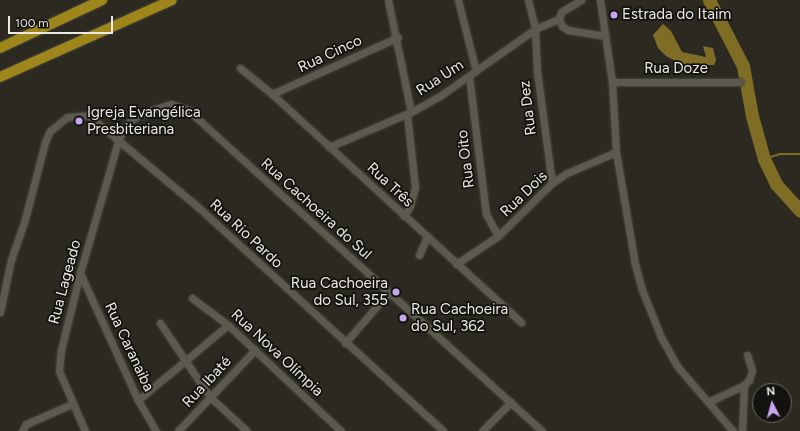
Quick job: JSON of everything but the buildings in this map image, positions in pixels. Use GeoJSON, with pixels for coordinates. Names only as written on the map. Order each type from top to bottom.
{"type":"FeatureCollection","features":[{"type":"Feature","properties":{"kind":"highway"},"geometry":{"type":"LineString","coordinates":[[0,48],[102,0]]}},
{"type":"Feature","properties":{"kind":"highway"},"geometry":{"type":"LineString","coordinates":[[0,77],[172,0]]}},
{"type":"Feature","properties":{"kind":"street"},"geometry":{"type":"LineString","coordinates":[[388,0],[398,37],[409,113],[415,188],[410,206],[404,216]]}},
{"type":"Feature","properties":{"kind":"street"},"geometry":{"type":"LineString","coordinates":[[458,0],[476,71]]}},
{"type":"Feature","properties":{"kind":"street","name":"Rua Dez"},"geometry":{"type":"LineString","coordinates":[[528,0],[535,29],[537,71],[552,183]]}},
{"type":"Feature","properties":{"kind":"street","name":"Rua Um"},"geometry":{"type":"LineString","coordinates":[[329,147],[409,113],[469,76],[535,29],[559,19],[564,9],[581,0]]}},
{"type":"Feature","properties":{"kind":"street"},"geometry":{"type":"LineString","coordinates":[[600,0],[612,82],[616,152],[635,264],[646,301],[677,366],[733,431]]}},
{"type":"Feature","properties":{"kind":"street"},"geometry":{"type":"LineString","coordinates":[[559,19],[562,26],[568,30],[606,36]]}},
{"type":"Feature","properties":{"kind":"street","name":"Rua Cinco"},"geometry":{"type":"LineString","coordinates":[[272,94],[398,37]]}},
{"type":"Feature","properties":{"kind":"street","name":"Rua Três"},"geometry":{"type":"LineString","coordinates":[[240,68],[272,94],[521,322]]}},
{"type":"Feature","properties":{"kind":"street","name":"Rua Oito"},"geometry":{"type":"LineString","coordinates":[[469,76],[486,214],[498,236]]}},
{"type":"Feature","properties":{"kind":"street","name":"Rua Doze"},"geometry":{"type":"LineString","coordinates":[[612,82],[740,82]]}},
{"type":"Feature","properties":{"kind":"street","name":"Rua Cachoeira do Sul"},"geometry":{"type":"LineString","coordinates":[[119,138],[128,123],[154,108],[175,105],[188,110],[542,431]]}},
{"type":"Feature","properties":{"kind":"street","name":"Rua Rio Pardo"},"geometry":{"type":"LineString","coordinates":[[0,312],[11,260],[50,130],[66,117],[83,114],[98,121],[119,138],[442,431]]}},
{"type":"Feature","properties":{"kind":"street","name":"Rua Lageado"},"geometry":{"type":"LineString","coordinates":[[85,431],[60,379],[59,360],[80,272],[119,138]]}},
{"type":"Feature","properties":{"kind":"street","name":"Rua Dois"},"geometry":{"type":"LineString","coordinates":[[456,264],[498,236],[552,183],[580,166],[616,152]]}},
{"type":"Feature","properties":{"kind":"street"},"geometry":{"type":"LineString","coordinates":[[419,255],[427,237]]}},
{"type":"Feature","properties":{"kind":"street","name":"Rua Caranaiba"},"geometry":{"type":"LineString","coordinates":[[80,272],[138,400],[156,431]]}},
{"type":"Feature","properties":{"kind":"street"},"geometry":{"type":"LineString","coordinates":[[345,343],[389,292]]}},
{"type":"Feature","properties":{"kind":"street","name":"Rua Nova Olímpia"},"geometry":{"type":"LineString","coordinates":[[192,298],[228,325],[342,431]]}},
{"type":"Feature","properties":{"kind":"street"},"geometry":{"type":"LineString","coordinates":[[160,323],[210,397],[247,431]]}},
{"type":"Feature","properties":{"kind":"street"},"geometry":{"type":"LineString","coordinates":[[138,400],[228,325]]}},
{"type":"Feature","properties":{"kind":"street","name":"Rua Ibaté"},"geometry":{"type":"LineString","coordinates":[[178,431],[255,350]]}},
{"type":"Feature","properties":{"kind":"street"},"geometry":{"type":"LineString","coordinates":[[708,402],[744,385],[752,375],[747,355]]}},
{"type":"Feature","properties":{"kind":"street"},"geometry":{"type":"LineString","coordinates":[[742,431],[744,385]]}},
{"type":"Feature","properties":{"kind":"street"},"geometry":{"type":"LineString","coordinates":[[482,431],[511,402]]}},
{"type":"Feature","properties":{"kind":"street"},"geometry":{"type":"LineString","coordinates":[[22,431],[26,424],[72,404]]}},
{"type":"Feature","properties":{"kind":"shaded area"},"geometry":{"type":"Polygon","coordinates":[[[663,24],[671,31],[682,52],[706,57],[703,46],[713,48],[716,60],[714,65],[694,65],[689,68],[666,56],[658,48],[653,35],[663,24]]]}},
{"type":"Feature","properties":{"kind":"waterway"},"geometry":{"type":"LineString","coordinates":[[709,0],[743,66],[752,116],[764,159],[776,184],[800,211]]}},
{"type":"Feature","properties":{"kind":"waterway"},"geometry":{"type":"LineString","coordinates":[[764,159],[780,154],[800,154]]}},
{"type":"Feature","properties":{"kind":"place","name":"Estrada do Itaim"},"geometry":{"type":"Point","coordinates":[614,15]}},
{"type":"Feature","properties":{"kind":"place","name":"Igreja Evangélica Presbiteriana"},"geometry":{"type":"Point","coordinates":[79,121]}},
{"type":"Feature","properties":{"kind":"place","name":"Rua Cachoeira do Sul, 355"},"geometry":{"type":"Point","coordinates":[396,292]}},
{"type":"Feature","properties":{"kind":"place","name":"Rua Cachoeira do Sul, 362"},"geometry":{"type":"Point","coordinates":[403,318]}}]}
